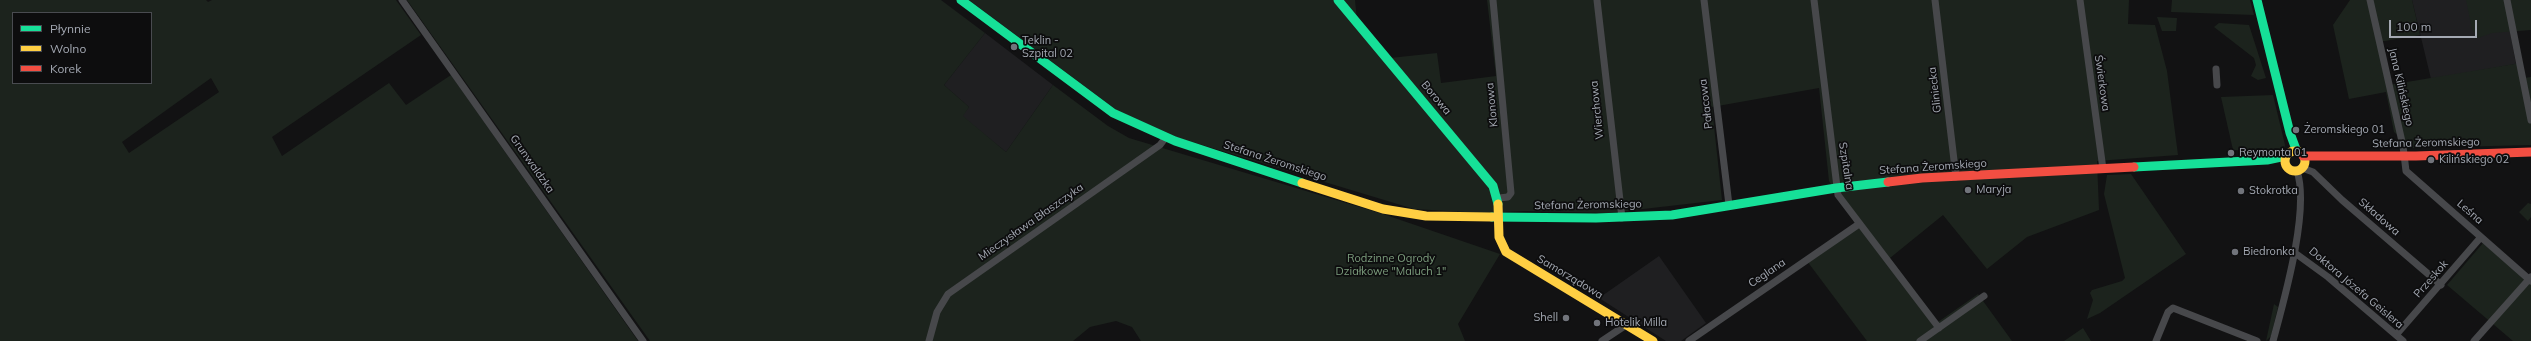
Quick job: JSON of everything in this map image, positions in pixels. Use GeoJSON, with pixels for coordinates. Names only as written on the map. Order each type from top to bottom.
{"type":"FeatureCollection","features":[{"type":"Feature","properties":{"kind":"main road","name":"Stefana Żeromskiego"},"geometry":{"type":"LineString","coordinates":[[961,0],[1113,113],[1166,137],[1383,209],[1426,216],[1498,218],[1622,218],[1672,215],[1836,188],[1922,178],[2268,160],[2296,160],[2322,157],[2531,152]]}},
{"type":"Feature","properties":{"kind":"main road","name":"Borowa"},"geometry":{"type":"LineString","coordinates":[[1338,0],[1494,186],[1499,198]]}},
{"type":"Feature","properties":{"kind":"main road"},"geometry":{"type":"LineString","coordinates":[[2258,0],[2296,160]]}},
{"type":"Feature","properties":{"kind":"main road"},"geometry":{"type":"LineString","coordinates":[[1498,218],[1499,198]]}},
{"type":"Feature","properties":{"kind":"main road","name":"Samorządowa"},"geometry":{"type":"LineString","coordinates":[[1498,218],[1498,236],[1502,247],[1510,255],[1653,341]]}},
{"type":"Feature","properties":{"kind":"street","name":"Grunwaldzka"},"geometry":{"type":"LineString","coordinates":[[402,0],[643,341]]}},
{"type":"Feature","properties":{"kind":"street","name":"Klonowa"},"geometry":{"type":"LineString","coordinates":[[1493,0],[1511,192],[1508,196],[1499,198]]}},
{"type":"Feature","properties":{"kind":"street","name":"Wierchowa"},"geometry":{"type":"LineString","coordinates":[[1597,0],[1622,218]]}},
{"type":"Feature","properties":{"kind":"street","name":"Pałacowa"},"geometry":{"type":"LineString","coordinates":[[1704,0],[1729,205]]}},
{"type":"Feature","properties":{"kind":"street","name":"Szpitalna"},"geometry":{"type":"LineString","coordinates":[[1814,0],[1838,195],[1939,328]]}},
{"type":"Feature","properties":{"kind":"street","name":"Gliniecka"},"geometry":{"type":"LineString","coordinates":[[1936,0],[1956,177]]}},
{"type":"Feature","properties":{"kind":"street","name":"Świerkowa"},"geometry":{"type":"LineString","coordinates":[[2080,0],[2103,169]]}},
{"type":"Feature","properties":{"kind":"street","name":"Jana Kilińskiego"},"geometry":{"type":"LineString","coordinates":[[2370,0],[2404,156]]}},
{"type":"Feature","properties":{"kind":"street"},"geometry":{"type":"LineString","coordinates":[[2507,0],[2531,120]]}},
{"type":"Feature","properties":{"kind":"street"},"geometry":{"type":"LineString","coordinates":[[2216,69],[2217,85]]}},
{"type":"Feature","properties":{"kind":"street","name":"Mieczysława Błaszczyka"},"geometry":{"type":"LineString","coordinates":[[929,341],[937,312],[948,294],[1160,145],[1166,137]]}},
{"type":"Feature","properties":{"kind":"street","name":"Leśna"},"geometry":{"type":"LineString","coordinates":[[2404,156],[2406,171],[2530,279]]}},
{"type":"Feature","properties":{"kind":"street"},"geometry":{"type":"LineString","coordinates":[[2274,340],[2294,252],[2300,198],[2296,160]]}},
{"type":"Feature","properties":{"kind":"street","name":"Składowa"},"geometry":{"type":"LineString","coordinates":[[2296,160],[2313,172],[2342,200],[2441,285]]}},
{"type":"Feature","properties":{"kind":"street","name":"Ceglana"},"geometry":{"type":"LineString","coordinates":[[1689,341],[1859,224]]}},
{"type":"Feature","properties":{"kind":"street","name":"Przeskok"},"geometry":{"type":"LineString","coordinates":[[2396,335],[2441,285],[2481,237]]}},
{"type":"Feature","properties":{"kind":"street","name":"Doktora Józefa Geislera"},"geometry":{"type":"LineString","coordinates":[[2294,252],[2328,278],[2403,341]]}},
{"type":"Feature","properties":{"kind":"street"},"geometry":{"type":"LineString","coordinates":[[2474,341],[2530,279]]}},
{"type":"Feature","properties":{"kind":"street"},"geometry":{"type":"LineString","coordinates":[[1920,341],[1984,296]]}},
{"type":"Feature","properties":{"kind":"street"},"geometry":{"type":"LineString","coordinates":[[2156,341],[2168,312],[2172,308],[2257,341]]}},
{"type":"Feature","properties":{"kind":"street"},"geometry":{"type":"LineString","coordinates":[[1602,341],[1626,325]]}},
{"type":"Feature","properties":{"kind":"shaded area"},"geometry":{"type":"Polygon","coordinates":[[[2412,0],[2504,0],[2516,64],[2431,79],[2412,0]]]}},
{"type":"Feature","properties":{"kind":"shaded area"},"geometry":{"type":"Polygon","coordinates":[[[985,33],[1053,85],[1006,152],[962,116],[969,107],[944,85],[985,33]]]}},
{"type":"Feature","properties":{"kind":"shaded area"},"geometry":{"type":"Polygon","coordinates":[[[1659,256],[1706,323],[1681,341],[1666,341],[1599,298],[1659,256]]]}},
{"type":"Feature","properties":{"kind":"green space"},"geometry":{"type":"Polygon","coordinates":[[[0,0],[206,0],[208,2],[212,0],[396,0],[421,35],[272,137],[282,156],[389,83],[406,105],[451,75],[638,341],[0,341],[0,0]],[[211,78],[122,142],[129,153],[219,92],[211,78]]]}},
{"type":"Feature","properties":{"kind":"green space","name":"Rodzinne Ogrody Działkowe \"Maluch 1\""},"geometry":{"type":"Polygon","coordinates":[[[407,0],[941,0],[985,33],[944,85],[969,107],[963,116],[1006,152],[1053,85],[1108,126],[1129,138],[1383,214],[1500,254],[1458,324],[1465,341],[1141,341],[1132,327],[1116,321],[1090,327],[1073,341],[650,341],[407,0]]]}},
{"type":"Feature","properties":{"kind":"green space"},"geometry":{"type":"Polygon","coordinates":[[[969,0],[1355,0],[1357,20],[1390,58],[1437,53],[1441,83],[1496,76],[1487,0],[2129,0],[2128,24],[2155,25],[2167,71],[2178,155],[2097,161],[2099,210],[2027,237],[1987,269],[1943,215],[1890,258],[1938,322],[1978,294],[2012,341],[1867,341],[1807,261],[1857,227],[1829,181],[1819,88],[1712,107],[1722,200],[1608,213],[1525,211],[1481,213],[1414,209],[1179,138],[1118,111],[969,0]]]}},
{"type":"Feature","properties":{"kind":"green space"},"geometry":{"type":"Polygon","coordinates":[[[2172,0],[2250,0],[2254,15],[2171,12],[2172,0]]]}},
{"type":"Feature","properties":{"kind":"green space"},"geometry":{"type":"Polygon","coordinates":[[[2350,0],[2412,0],[2420,35],[2379,42],[2389,85],[2520,63],[2523,78],[2531,77],[2531,145],[2413,148],[2394,132],[2386,92],[2349,99],[2333,25],[2350,0]]]}},
{"type":"Feature","properties":{"kind":"green space"},"geometry":{"type":"Polygon","coordinates":[[[2466,0],[2531,0],[2531,30],[2492,33],[2478,38],[2472,29],[2466,0]]]}},
{"type":"Feature","properties":{"kind":"green space"},"geometry":{"type":"Polygon","coordinates":[[[2157,17],[2177,18],[2176,31],[2162,31],[2157,17]]]}},
{"type":"Feature","properties":{"kind":"green space"},"geometry":{"type":"Polygon","coordinates":[[[2219,23],[2249,25],[2266,78],[2258,80],[2251,76],[2256,65],[2254,58],[2214,27],[2219,23]]]}},
{"type":"Feature","properties":{"kind":"green space"},"geometry":{"type":"Polygon","coordinates":[[[2273,95],[2285,145],[2284,150],[2278,153],[2233,150],[2221,97],[2273,95]]]}},
{"type":"Feature","properties":{"kind":"green space"},"geometry":{"type":"Polygon","coordinates":[[[2131,174],[2186,254],[2100,313],[2087,319],[2093,300],[2090,293],[2092,290],[2122,281],[2125,278],[2104,194],[2107,175],[2131,174]]]}},
{"type":"Feature","properties":{"kind":"green space"},"geometry":{"type":"Polygon","coordinates":[[[2528,203],[2531,204],[2531,217],[2528,221],[2519,212],[2528,203]]]}},
{"type":"Feature","properties":{"kind":"green space"},"geometry":{"type":"Polygon","coordinates":[[[2483,243],[2531,284],[2531,341],[2513,341],[2447,285],[2483,243]]]}},
{"type":"Feature","properties":{"kind":"green space"},"geometry":{"type":"Polygon","coordinates":[[[2274,304],[2278,307],[2271,336],[2266,341],[2274,304]]]}},
{"type":"Feature","properties":{"kind":"green space"},"geometry":{"type":"Polygon","coordinates":[[[2083,328],[2091,341],[2064,341],[2083,328]]]}},
{"type":"Feature","properties":{"kind":"traffic: fast"},"geometry":{"type":"LineString","coordinates":[[961,0],[1113,113],[1175,141],[1302,183]]}},
{"type":"Feature","properties":{"kind":"traffic: fast"},"geometry":{"type":"LineString","coordinates":[[1338,0],[1493,186],[1498,204]]}},
{"type":"Feature","properties":{"kind":"traffic: fast"},"geometry":{"type":"LineString","coordinates":[[2257,0],[2290,133],[2297,152]]}},
{"type":"Feature","properties":{"kind":"traffic: fast"},"geometry":{"type":"LineString","coordinates":[[2134,167],[2267,160],[2286,156]]}},
{"type":"Feature","properties":{"kind":"traffic: fast"},"geometry":{"type":"LineString","coordinates":[[1492,217],[1596,218],[1672,215],[1836,188],[1888,182]]}},
{"type":"Feature","properties":{"kind":"traffic: slow"},"geometry":{"type":"LineString","coordinates":[[2295,151],[2302,154],[2305,161],[2302,168],[2295,171],[2288,168],[2285,161],[2288,154],[2295,151]]}},
{"type":"Feature","properties":{"kind":"traffic: slow"},"geometry":{"type":"LineString","coordinates":[[1302,183],[1383,209],[1426,216],[1492,217]]}},
{"type":"Feature","properties":{"kind":"traffic: slow"},"geometry":{"type":"LineString","coordinates":[[1498,204],[1499,237],[1506,252],[1653,341]]}},
{"type":"Feature","properties":{"kind":"traffic: jam"},"geometry":{"type":"LineString","coordinates":[[2303,156],[2416,156],[2531,152]]}},
{"type":"Feature","properties":{"kind":"traffic: jam"},"geometry":{"type":"LineString","coordinates":[[1888,182],[1922,178],[2134,167]]}},
{"type":"Feature","properties":{"kind":"place","name":"Teklin - Szpital 02"},"geometry":{"type":"Point","coordinates":[1014,47]}},
{"type":"Feature","properties":{"kind":"place","name":"Żeromskiego 01"},"geometry":{"type":"Point","coordinates":[2296,130]}},
{"type":"Feature","properties":{"kind":"place","name":"Reymonta 01"},"geometry":{"type":"Point","coordinates":[2231,153]}},
{"type":"Feature","properties":{"kind":"place","name":"Kilińskiego 02"},"geometry":{"type":"Point","coordinates":[2431,160]}},
{"type":"Feature","properties":{"kind":"place","name":"Maryja"},"geometry":{"type":"Point","coordinates":[1968,190]}},
{"type":"Feature","properties":{"kind":"place","name":"Stokrotka"},"geometry":{"type":"Point","coordinates":[2241,191]}},
{"type":"Feature","properties":{"kind":"place","name":"Biedronka"},"geometry":{"type":"Point","coordinates":[2235,252]}},
{"type":"Feature","properties":{"kind":"place","name":"Shell"},"geometry":{"type":"Point","coordinates":[1566,318]}},
{"type":"Feature","properties":{"kind":"place","name":"Hotelik Milla"},"geometry":{"type":"Point","coordinates":[1597,323]}}]}
